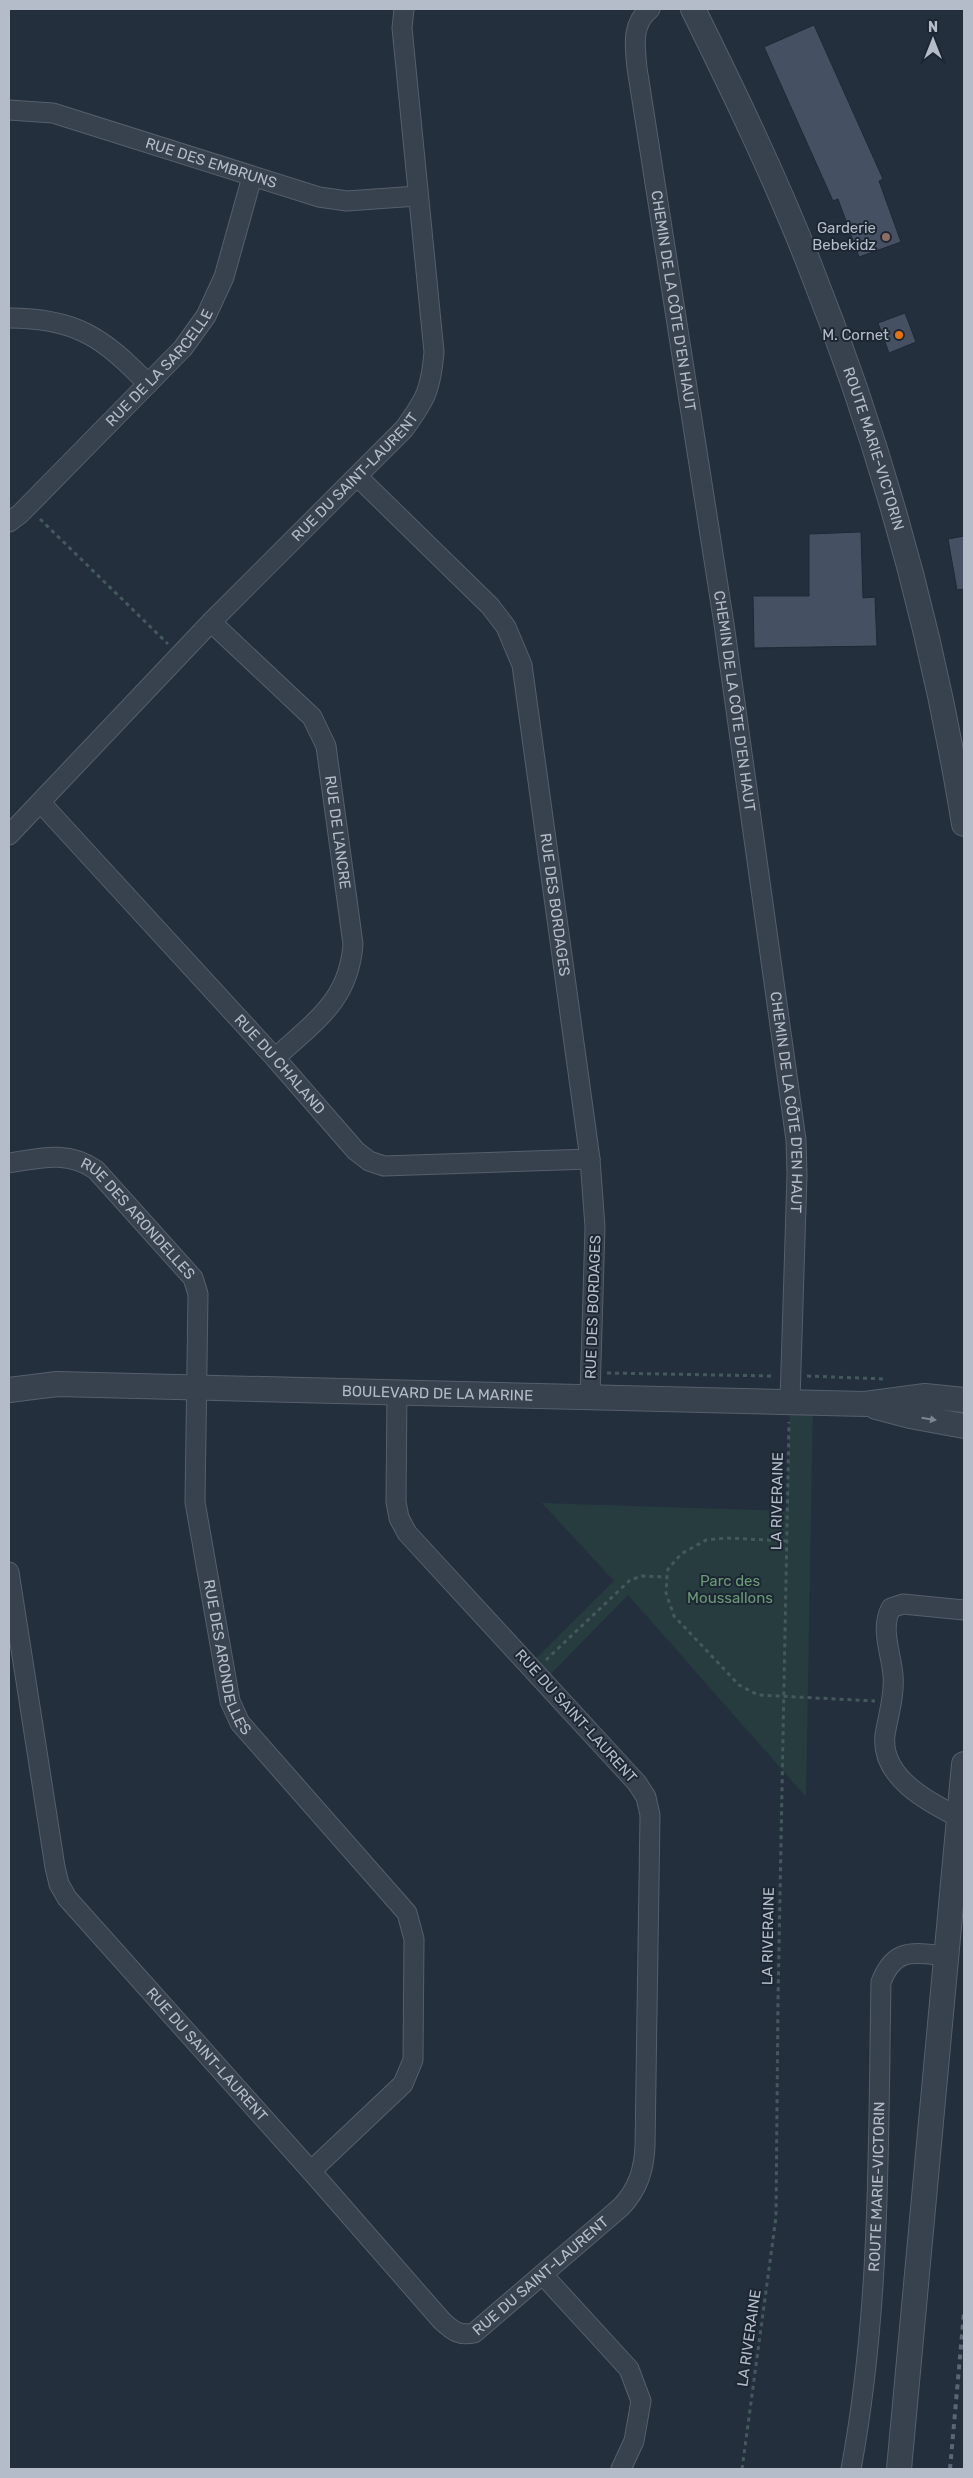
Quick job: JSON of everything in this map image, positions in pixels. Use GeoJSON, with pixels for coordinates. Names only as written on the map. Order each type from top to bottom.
{"type":"FeatureCollection","features":[{"type":"Feature","properties":{"kind":"street","name":"RUE DU SAINT-LAURENT"},"geometry":{"type":"LineString","coordinates":[[9,835],[212,622],[358,477],[404,429],[421,406],[432,380],[434,352],[417,196],[402,28],[404,9]]}},
{"type":"Feature","properties":{"kind":"street","name":"CHEMIN DE LA CÔTE D'EN HAUT"},"geometry":{"type":"LineString","coordinates":[[650,9],[643,15],[636,30],[636,68],[724,624],[796,1140],[797,1175],[790,1401]]}},
{"type":"Feature","properties":{"kind":"street","name":"ROUTE MARIE-VICTORIN"},"geometry":{"type":"LineString","coordinates":[[693,9],[781,197],[847,367],[912,578],[943,712],[964,824]]}},
{"type":"Feature","properties":{"kind":"street","name":"RUE DES EMBRUNS"},"geometry":{"type":"LineString","coordinates":[[9,110],[53,113],[319,197],[347,200],[417,196]]}},
{"type":"Feature","properties":{"kind":"street","name":"RUE DE LA SARCELLE"},"geometry":{"type":"LineString","coordinates":[[9,522],[27,507],[183,348],[206,316],[224,277],[252,177]]}},
{"type":"Feature","properties":{"kind":"street"},"geometry":{"type":"LineString","coordinates":[[9,318],[37,318],[66,324],[93,336],[121,356],[148,384]]}},
{"type":"Feature","properties":{"kind":"street","name":"RUE DES BORDAGES"},"geometry":{"type":"LineString","coordinates":[[358,477],[490,606],[506,627],[517,648],[522,665],[590,1160],[595,1227],[590,1396]]}},
{"type":"Feature","properties":{"kind":"street","name":"RUE DE L'ANCRE"},"geometry":{"type":"LineString","coordinates":[[212,622],[312,717],[326,746],[353,944],[352,966],[344,987],[331,1006],[275,1058]]}},
{"type":"Feature","properties":{"kind":"street","name":"RUE DU CHALAND"},"geometry":{"type":"LineString","coordinates":[[41,803],[275,1058],[356,1151],[384,1166],[590,1160]]}},
{"type":"Feature","properties":{"kind":"street","name":"RUE DES ARONDELLES"},"geometry":{"type":"LineString","coordinates":[[9,1162],[54,1156],[79,1160],[88,1164],[96,1170],[194,1278],[198,1294],[195,1502],[230,1700],[240,1723],[407,1913],[414,1939],[413,2060],[404,2084],[311,2171]]}},
{"type":"Feature","properties":{"kind":"street","name":"BOULEVARD DE LA MARINE"},"geometry":{"type":"LineString","coordinates":[[9,1390],[57,1384],[865,1404],[925,1396],[964,1400]]}},
{"type":"Feature","properties":{"kind":"street","name":"RUE DU SAINT-LAURENT"},"geometry":{"type":"LineString","coordinates":[[9,1572],[59,1884],[67,1898],[442,2321],[452,2330],[463,2336],[474,2333],[621,2206],[630,2197],[641,2177],[645,2146],[650,1815],[646,1797],[637,1783],[408,1533],[399,1518],[396,1502],[397,1392]]}},
{"type":"Feature","properties":{"kind":"street","name":"BOULEVARD DE LA MARINE"},"geometry":{"type":"LineString","coordinates":[[865,1404],[910,1416],[964,1426]]}},
{"type":"Feature","properties":{"kind":"street"},"geometry":{"type":"LineString","coordinates":[[960,1818],[928,1802],[897,1774],[887,1759],[885,1738],[893,1676],[886,1618],[891,1608],[903,1604],[964,1610]]}},
{"type":"Feature","properties":{"kind":"street"},"geometry":{"type":"LineString","coordinates":[[900,2469],[964,1764]]}},
{"type":"Feature","properties":{"kind":"street","name":"ROUTE MARIE-VICTORIN"},"geometry":{"type":"LineString","coordinates":[[851,2469],[869,2344],[875,2272],[882,1982],[887,1968],[895,1959],[910,1953],[947,1956]]}},
{"type":"Feature","properties":{"kind":"street"},"geometry":{"type":"LineString","coordinates":[[543,2275],[629,2369],[641,2401],[634,2440],[621,2469]]}},
{"type":"Feature","properties":{"kind":"path"},"geometry":{"type":"LineString","coordinates":[[27,507],[180,656]]}},
{"type":"Feature","properties":{"kind":"path"},"geometry":{"type":"LineString","coordinates":[[591,1373],[887,1379]]}},
{"type":"Feature","properties":{"kind":"path","name":"LA RIVERAINE"},"geometry":{"type":"LineString","coordinates":[[742,2469],[776,2217],[790,1401]]}},
{"type":"Feature","properties":{"kind":"path"},"geometry":{"type":"LineString","coordinates":[[787,1541],[727,1538],[706,1540],[681,1554],[668,1570],[667,1577],[666,1593],[674,1616],[739,1685],[758,1695],[890,1702]]}},
{"type":"Feature","properties":{"kind":"path"},"geometry":{"type":"LineString","coordinates":[[535,1671],[630,1580],[642,1576],[667,1577]]}},
{"type":"Feature","properties":{"kind":"green space","name":"Parc des Moussallons"},"geometry":{"type":"Polygon","coordinates":[[[790,1401],[813,1402],[806,1797],[628,1595],[544,1681],[529,1665],[614,1581],[542,1503],[787,1511],[790,1401]]]}},
{"type":"Feature","properties":{"kind":"building"},"geometry":{"type":"Polygon","coordinates":[[[814,25],[883,179],[879,181],[901,242],[859,257],[838,199],[833,201],[764,47],[814,25]]]}},
{"type":"Feature","properties":{"kind":"building"},"geometry":{"type":"Polygon","coordinates":[[[905,313],[916,342],[889,353],[878,323],[905,313]]]}},
{"type":"Feature","properties":{"kind":"building"},"geometry":{"type":"Polygon","coordinates":[[[861,532],[863,598],[875,597],[877,646],[754,648],[753,596],[809,596],[809,534],[861,532]]]}},
{"type":"Feature","properties":{"kind":"building"},"geometry":{"type":"Polygon","coordinates":[[[964,536],[964,589],[957,590],[948,539],[964,536]]]}},
{"type":"Feature","properties":{"kind":"railway"},"geometry":{"type":"LineString","coordinates":[[950,2469],[964,2312]]}},
{"type":"Feature","properties":{"kind":"place","name":"Garderie Bebekidz"},"geometry":{"type":"Point","coordinates":[886,237]}},
{"type":"Feature","properties":{"kind":"place","name":"M. Cornet"},"geometry":{"type":"Point","coordinates":[899,335]}}]}
